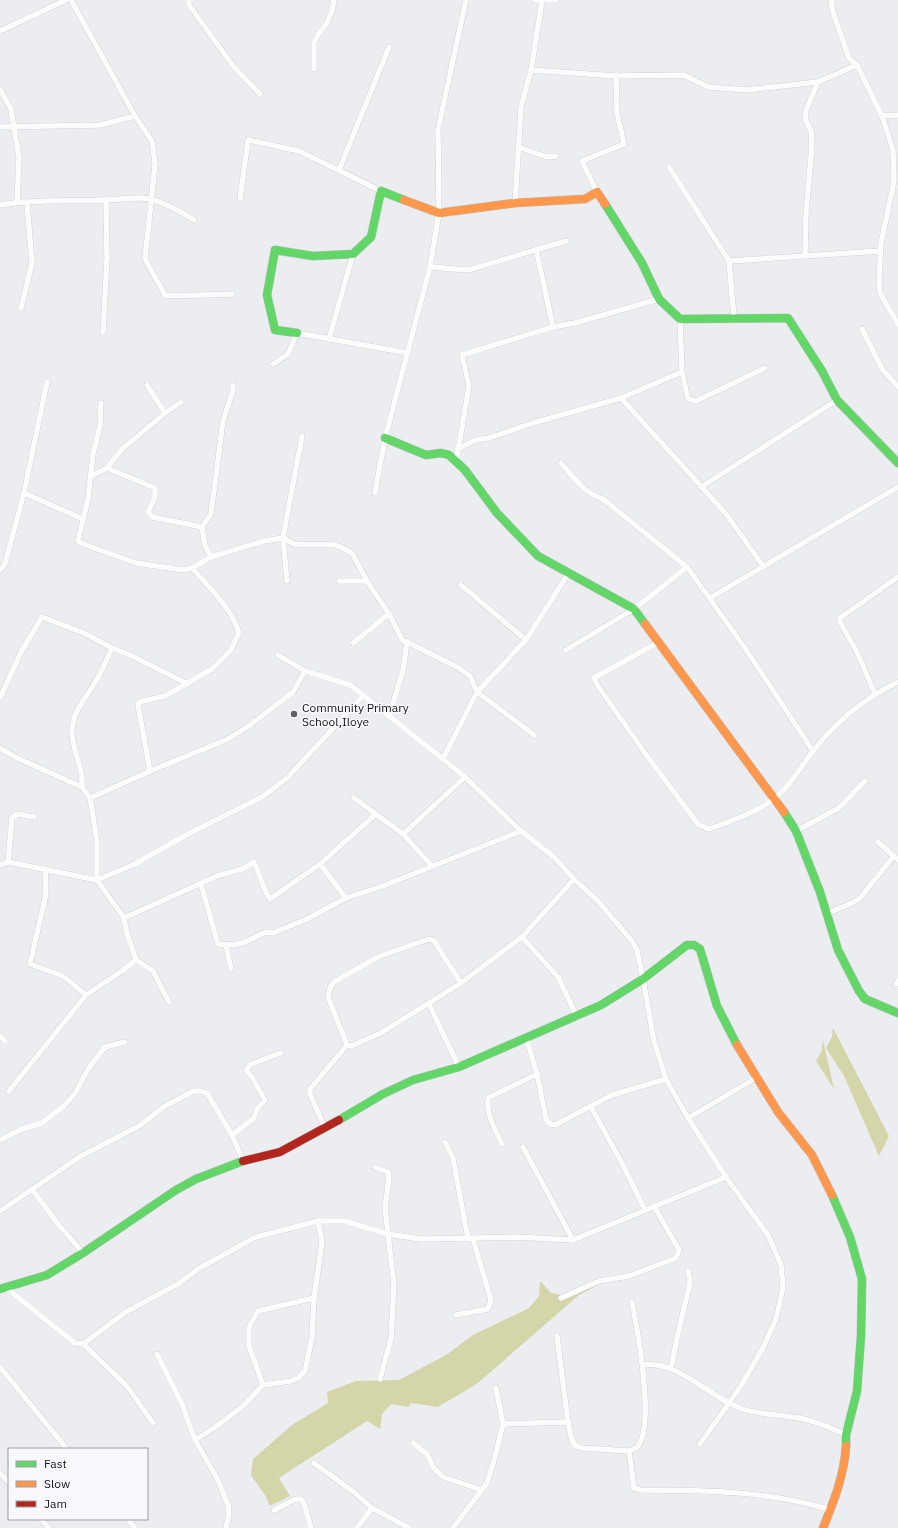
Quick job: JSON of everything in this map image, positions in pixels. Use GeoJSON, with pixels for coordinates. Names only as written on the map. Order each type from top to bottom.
{"type":"FeatureCollection","features":[{"type":"Feature","properties":{"kind":"street"},"geometry":{"type":"LineString","coordinates":[[0,31],[66,0]]}},
{"type":"Feature","properties":{"kind":"street"},"geometry":{"type":"LineString","coordinates":[[71,0],[135,116],[152,141],[155,164],[145,259],[165,295],[232,294]]}},
{"type":"Feature","properties":{"kind":"street"},"geometry":{"type":"LineString","coordinates":[[189,0],[189,5],[234,67],[260,94]]}},
{"type":"Feature","properties":{"kind":"street"},"geometry":{"type":"LineString","coordinates":[[314,69],[314,42],[330,17],[334,0]]}},
{"type":"Feature","properties":{"kind":"street"},"geometry":{"type":"LineString","coordinates":[[375,493],[385,438],[430,267],[439,213],[438,130],[466,0]]}},
{"type":"Feature","properties":{"kind":"street"},"geometry":{"type":"LineString","coordinates":[[535,0],[556,0]]}},
{"type":"Feature","properties":{"kind":"street"},"geometry":{"type":"LineString","coordinates":[[831,0],[833,12],[849,58],[857,65],[882,116],[893,150],[896,181],[880,251],[880,293],[898,324]]}},
{"type":"Feature","properties":{"kind":"street"},"geometry":{"type":"LineString","coordinates":[[515,203],[521,107],[531,70],[542,1]]}},
{"type":"Feature","properties":{"kind":"street"},"geometry":{"type":"LineString","coordinates":[[339,170],[389,48]]}},
{"type":"Feature","properties":{"kind":"street"},"geometry":{"type":"LineString","coordinates":[[531,70],[616,76],[684,75],[708,87],[746,90],[818,82],[857,65]]}},
{"type":"Feature","properties":{"kind":"street"},"geometry":{"type":"LineString","coordinates":[[616,76],[617,113],[624,144],[582,161],[597,192],[642,263],[659,299],[680,319],[682,372],[688,399],[696,401],[765,368]]}},
{"type":"Feature","properties":{"kind":"street"},"geometry":{"type":"LineString","coordinates":[[805,256],[806,213],[812,130],[805,119],[806,110],[818,82]]}},
{"type":"Feature","properties":{"kind":"street"},"geometry":{"type":"LineString","coordinates":[[0,89],[11,109],[19,158],[17,202]]}},
{"type":"Feature","properties":{"kind":"street"},"geometry":{"type":"LineString","coordinates":[[882,116],[898,115]]}},
{"type":"Feature","properties":{"kind":"street"},"geometry":{"type":"LineString","coordinates":[[0,127],[100,125],[135,116]]}},
{"type":"Feature","properties":{"kind":"street"},"geometry":{"type":"LineString","coordinates":[[240,199],[248,140],[291,149],[339,170],[381,191],[439,213],[515,203],[585,199],[597,192]]}},
{"type":"Feature","properties":{"kind":"street"},"geometry":{"type":"LineString","coordinates":[[518,147],[547,157],[556,156]]}},
{"type":"Feature","properties":{"kind":"street"},"geometry":{"type":"LineString","coordinates":[[669,167],[729,261],[734,317]]}},
{"type":"Feature","properties":{"kind":"street"},"geometry":{"type":"LineString","coordinates":[[329,339],[353,254],[371,237],[381,191]]}},
{"type":"Feature","properties":{"kind":"street"},"geometry":{"type":"LineString","coordinates":[[0,205],[17,202],[140,198],[151,199],[176,209],[194,220]]}},
{"type":"Feature","properties":{"kind":"street"},"geometry":{"type":"LineString","coordinates":[[103,332],[107,259],[106,200]]}},
{"type":"Feature","properties":{"kind":"street"},"geometry":{"type":"LineString","coordinates":[[21,308],[32,263],[27,202]]}},
{"type":"Feature","properties":{"kind":"street"},"geometry":{"type":"LineString","coordinates":[[430,267],[468,270],[536,248],[566,241]]}},
{"type":"Feature","properties":{"kind":"street"},"geometry":{"type":"LineString","coordinates":[[536,248],[553,327]]}},
{"type":"Feature","properties":{"kind":"street"},"geometry":{"type":"LineString","coordinates":[[353,254],[313,256],[275,250],[267,295],[275,330],[408,353]]}},
{"type":"Feature","properties":{"kind":"street"},"geometry":{"type":"LineString","coordinates":[[729,261],[880,251]]}},
{"type":"Feature","properties":{"kind":"street"},"geometry":{"type":"LineString","coordinates":[[456,462],[457,449],[469,386],[462,355],[553,327],[575,323],[659,299]]}},
{"type":"Feature","properties":{"kind":"street"},"geometry":{"type":"LineString","coordinates":[[680,319],[734,317],[788,318],[822,371],[837,400],[898,463]]}},
{"type":"Feature","properties":{"kind":"street"},"geometry":{"type":"LineString","coordinates":[[862,328],[882,369],[898,387]]}},
{"type":"Feature","properties":{"kind":"street"},"geometry":{"type":"LineString","coordinates":[[274,364],[288,354],[297,334]]}},
{"type":"Feature","properties":{"kind":"street"},"geometry":{"type":"LineString","coordinates":[[457,449],[476,440],[489,438],[533,423],[621,398],[682,372]]}},
{"type":"Feature","properties":{"kind":"street"},"geometry":{"type":"LineString","coordinates":[[0,570],[5,564],[24,493],[47,382]]}},
{"type":"Feature","properties":{"kind":"street"},"geometry":{"type":"LineString","coordinates":[[147,385],[165,413]]}},
{"type":"Feature","properties":{"kind":"street"},"geometry":{"type":"LineString","coordinates":[[211,556],[205,545],[202,527],[211,514],[223,421],[233,390],[233,385]]}},
{"type":"Feature","properties":{"kind":"street"},"geometry":{"type":"LineString","coordinates":[[621,398],[727,515],[763,566]]}},
{"type":"Feature","properties":{"kind":"street"},"geometry":{"type":"LineString","coordinates":[[701,486],[837,400]]}},
{"type":"Feature","properties":{"kind":"street"},"geometry":{"type":"LineString","coordinates":[[91,476],[107,468],[122,449],[165,413],[181,402]]}},
{"type":"Feature","properties":{"kind":"street"},"geometry":{"type":"LineString","coordinates":[[101,403],[100,426],[93,454],[87,506],[78,541],[136,563],[183,570],[192,568],[211,556],[264,541],[283,538],[294,544],[336,545],[352,553],[367,581],[389,614],[403,641],[459,668],[470,676],[477,692],[534,735]]}},
{"type":"Feature","properties":{"kind":"street"},"geometry":{"type":"LineString","coordinates":[[287,581],[283,538],[302,436]]}},
{"type":"Feature","properties":{"kind":"street"},"geometry":{"type":"LineString","coordinates":[[385,438],[426,455],[441,453],[449,455],[465,470],[497,513],[538,556],[568,574],[590,584],[634,609],[775,798],[796,831],[812,871],[838,950],[859,991],[865,999],[898,1013]]}},
{"type":"Feature","properties":{"kind":"street"},"geometry":{"type":"LineString","coordinates":[[561,463],[584,490],[589,491],[593,496],[603,499],[687,567],[710,598],[813,751]]}},
{"type":"Feature","properties":{"kind":"street"},"geometry":{"type":"LineString","coordinates":[[107,468],[154,488],[155,497],[148,512],[152,517],[202,527]]}},
{"type":"Feature","properties":{"kind":"street"},"geometry":{"type":"LineString","coordinates":[[710,598],[898,487]]}},
{"type":"Feature","properties":{"kind":"street"},"geometry":{"type":"LineString","coordinates":[[24,493],[83,519]]}},
{"type":"Feature","properties":{"kind":"street"},"geometry":{"type":"LineString","coordinates":[[566,650],[634,609],[687,567]]}},
{"type":"Feature","properties":{"kind":"street"},"geometry":{"type":"LineString","coordinates":[[150,771],[138,705],[139,702],[165,696],[212,670],[222,660],[237,639],[239,633],[237,624],[214,592],[192,568]]}},
{"type":"Feature","properties":{"kind":"street"},"geometry":{"type":"LineString","coordinates":[[443,759],[477,692],[526,640],[568,574]]}},
{"type":"Feature","properties":{"kind":"street"},"geometry":{"type":"LineString","coordinates":[[875,694],[857,652],[840,622],[840,618],[898,577]]}},
{"type":"Feature","properties":{"kind":"street"},"geometry":{"type":"LineString","coordinates":[[339,581],[367,581]]}},
{"type":"Feature","properties":{"kind":"street"},"geometry":{"type":"LineString","coordinates":[[461,585],[526,640]]}},
{"type":"Feature","properties":{"kind":"street"},"geometry":{"type":"LineString","coordinates":[[353,643],[389,614]]}},
{"type":"Feature","properties":{"kind":"street"},"geometry":{"type":"LineString","coordinates":[[0,698],[21,652],[42,617],[84,633],[188,684]]}},
{"type":"Feature","properties":{"kind":"street"},"geometry":{"type":"LineString","coordinates":[[389,717],[403,670],[407,642]]}},
{"type":"Feature","properties":{"kind":"street"},"geometry":{"type":"LineString","coordinates":[[659,642],[594,678],[612,707],[698,824],[709,829],[737,818],[775,798],[800,771],[813,751],[831,729],[875,694],[898,682]]}},
{"type":"Feature","properties":{"kind":"street"},"geometry":{"type":"LineString","coordinates":[[82,787],[82,773],[73,740],[72,728],[82,702],[98,678],[112,648]]}},
{"type":"Feature","properties":{"kind":"street"},"geometry":{"type":"LineString","coordinates":[[278,656],[305,671],[350,685],[362,697],[465,777],[521,831],[554,857],[574,880],[598,901],[632,941],[637,950],[654,1041],[666,1079],[688,1118],[726,1177],[768,1235],[781,1265],[783,1288],[776,1319],[763,1348],[741,1386],[700,1444]]}},
{"type":"Feature","properties":{"kind":"street"},"geometry":{"type":"LineString","coordinates":[[90,798],[150,771],[226,740],[250,726],[293,692],[305,671]]}},
{"type":"Feature","properties":{"kind":"street"},"geometry":{"type":"LineString","coordinates":[[0,865],[8,862],[97,880],[135,864],[186,835],[262,797],[287,778],[362,697]]}},
{"type":"Feature","properties":{"kind":"street"},"geometry":{"type":"LineString","coordinates":[[0,748],[17,758],[82,787],[90,798],[96,841],[97,880],[124,918],[126,934],[136,960],[153,971],[169,1002]]}},
{"type":"Feature","properties":{"kind":"street"},"geometry":{"type":"LineString","coordinates":[[403,834],[465,777]]}},
{"type":"Feature","properties":{"kind":"street"},"geometry":{"type":"LineString","coordinates":[[796,831],[839,808],[865,781]]}},
{"type":"Feature","properties":{"kind":"street"},"geometry":{"type":"LineString","coordinates":[[354,798],[403,834],[431,865]]}},
{"type":"Feature","properties":{"kind":"street"},"geometry":{"type":"LineString","coordinates":[[8,862],[12,818],[17,814],[34,818]]}},
{"type":"Feature","properties":{"kind":"street"},"geometry":{"type":"LineString","coordinates":[[124,918],[217,876],[242,869],[254,862],[262,876],[267,894],[270,898],[320,864],[376,814]]}},
{"type":"Feature","properties":{"kind":"street"},"geometry":{"type":"LineString","coordinates":[[201,884],[218,944],[226,945],[245,942],[266,932],[273,933],[305,920],[346,898],[383,886],[431,865],[521,831]]}},
{"type":"Feature","properties":{"kind":"street"},"geometry":{"type":"LineString","coordinates":[[826,914],[860,898],[896,858],[878,842]]}},
{"type":"Feature","properties":{"kind":"street"},"geometry":{"type":"LineString","coordinates":[[320,864],[346,898]]}},
{"type":"Feature","properties":{"kind":"street"},"geometry":{"type":"LineString","coordinates":[[45,869],[46,894],[30,964],[63,976],[86,995]]}},
{"type":"Feature","properties":{"kind":"street"},"geometry":{"type":"LineString","coordinates":[[347,1045],[351,1046],[381,1033],[430,1004],[461,983],[522,937],[574,880]]}},
{"type":"Feature","properties":{"kind":"street"},"geometry":{"type":"LineString","coordinates":[[522,937],[558,978],[577,1017]]}},
{"type":"Feature","properties":{"kind":"street"},"geometry":{"type":"LineString","coordinates":[[347,1045],[328,997],[330,988],[334,982],[380,956],[429,939],[434,941],[461,983]]}},
{"type":"Feature","properties":{"kind":"street"},"geometry":{"type":"LineString","coordinates":[[226,945],[231,969]]}},
{"type":"Feature","properties":{"kind":"street"},"geometry":{"type":"LineString","coordinates":[[2,1288],[47,1275],[83,1253],[176,1190],[196,1179],[243,1161],[280,1152],[298,1144],[383,1094],[413,1080],[459,1067],[526,1037],[577,1017],[601,1005],[643,979],[687,945],[694,945],[700,949],[717,1006],[756,1078],[778,1112],[812,1154],[850,1237],[862,1279],[861,1336],[857,1391],[846,1436],[842,1478],[838,1493],[822,1528]]}},
{"type":"Feature","properties":{"kind":"street"},"geometry":{"type":"LineString","coordinates":[[9,1091],[86,995],[136,960]]}},
{"type":"Feature","properties":{"kind":"street"},"geometry":{"type":"LineString","coordinates":[[430,1004],[459,1067]]}},
{"type":"Feature","properties":{"kind":"street"},"geometry":{"type":"LineString","coordinates":[[0,1036],[5,1041]]}},
{"type":"Feature","properties":{"kind":"street"},"geometry":{"type":"LineString","coordinates":[[526,1037],[537,1074],[546,1119],[550,1124],[555,1125],[612,1095],[666,1079]]}},
{"type":"Feature","properties":{"kind":"street"},"geometry":{"type":"LineString","coordinates":[[0,1140],[22,1129],[42,1123],[64,1106],[76,1092],[88,1069],[105,1048],[125,1042]]}},
{"type":"Feature","properties":{"kind":"street"},"geometry":{"type":"LineString","coordinates":[[326,1128],[310,1094],[310,1089],[347,1045]]}},
{"type":"Feature","properties":{"kind":"street"},"geometry":{"type":"LineString","coordinates":[[232,1135],[254,1118],[257,1109],[265,1100],[252,1077],[246,1070],[251,1064],[281,1052]]}},
{"type":"Feature","properties":{"kind":"street"},"geometry":{"type":"LineString","coordinates":[[502,1144],[488,1114],[488,1098],[537,1074]]}},
{"type":"Feature","properties":{"kind":"street"},"geometry":{"type":"LineString","coordinates":[[688,1118],[756,1078]]}},
{"type":"Feature","properties":{"kind":"street"},"geometry":{"type":"LineString","coordinates":[[0,1211],[81,1156],[139,1126],[165,1106],[194,1091],[201,1090],[207,1093],[232,1135],[243,1161]]}},
{"type":"Feature","properties":{"kind":"street"},"geometry":{"type":"LineString","coordinates":[[591,1107],[623,1165],[644,1210]]}},
{"type":"Feature","properties":{"kind":"street"},"geometry":{"type":"LineString","coordinates":[[445,1142],[453,1158],[470,1239],[490,1300],[488,1309],[456,1315]]}},
{"type":"Feature","properties":{"kind":"street"},"geometry":{"type":"LineString","coordinates":[[523,1147],[573,1240]]}},
{"type":"Feature","properties":{"kind":"street"},"geometry":{"type":"LineString","coordinates":[[375,1167],[388,1172],[389,1179],[385,1208],[394,1285],[391,1339],[380,1379]]}},
{"type":"Feature","properties":{"kind":"street"},"geometry":{"type":"LineString","coordinates":[[83,1344],[126,1312],[178,1284],[198,1269],[245,1243],[256,1238],[318,1221],[345,1221],[387,1234],[420,1239],[516,1237],[573,1240],[726,1177]]}},
{"type":"Feature","properties":{"kind":"street"},"geometry":{"type":"LineString","coordinates":[[32,1188],[58,1224],[83,1253]]}},
{"type":"Feature","properties":{"kind":"street"},"geometry":{"type":"LineString","coordinates":[[561,1298],[599,1281],[629,1276],[676,1258],[679,1250],[654,1206]]}},
{"type":"Feature","properties":{"kind":"street"},"geometry":{"type":"LineString","coordinates":[[195,1440],[217,1426],[242,1406],[263,1385],[291,1381],[298,1378],[305,1371],[312,1338],[314,1298],[322,1242],[318,1221]]}},
{"type":"Feature","properties":{"kind":"street"},"geometry":{"type":"LineString","coordinates":[[671,1369],[676,1338],[689,1287],[690,1280],[688,1271]]}},
{"type":"Feature","properties":{"kind":"street"},"geometry":{"type":"LineString","coordinates":[[2,1288],[75,1343],[83,1344],[127,1386],[152,1423]]}},
{"type":"Feature","properties":{"kind":"street"},"geometry":{"type":"LineString","coordinates":[[263,1385],[249,1346],[249,1327],[258,1311],[314,1298]]}},
{"type":"Feature","properties":{"kind":"street"},"geometry":{"type":"LineString","coordinates":[[557,1336],[568,1422],[572,1441],[576,1446],[629,1452],[638,1447],[642,1438],[645,1410],[643,1365],[632,1302]]}},
{"type":"Feature","properties":{"kind":"street"},"geometry":{"type":"LineString","coordinates":[[158,1354],[182,1404],[195,1440],[218,1480],[228,1505],[229,1513],[226,1528]]}},
{"type":"Feature","properties":{"kind":"street"},"geometry":{"type":"LineString","coordinates":[[643,1365],[653,1363],[671,1369],[728,1403],[742,1409],[764,1414],[790,1416],[815,1422],[846,1436]]}},
{"type":"Feature","properties":{"kind":"street"},"geometry":{"type":"LineString","coordinates":[[0,1368],[66,1448]]}},
{"type":"Feature","properties":{"kind":"street"},"geometry":{"type":"LineString","coordinates":[[453,1528],[487,1483],[495,1457],[503,1424],[496,1388]]}},
{"type":"Feature","properties":{"kind":"street"},"geometry":{"type":"LineString","coordinates":[[503,1424],[568,1422]]}},
{"type":"Feature","properties":{"kind":"street"},"geometry":{"type":"LineString","coordinates":[[413,1443],[427,1454],[433,1467],[443,1477],[482,1490]]}},
{"type":"Feature","properties":{"kind":"street"},"geometry":{"type":"LineString","coordinates":[[629,1452],[634,1488],[640,1490],[709,1490],[798,1501],[831,1510]]}},
{"type":"Feature","properties":{"kind":"street"},"geometry":{"type":"LineString","coordinates":[[314,1463],[355,1493],[372,1508],[409,1528]]}},
{"type":"Feature","properties":{"kind":"street"},"geometry":{"type":"LineString","coordinates":[[0,1473],[8,1482]]}},
{"type":"Feature","properties":{"kind":"street"},"geometry":{"type":"LineString","coordinates":[[274,1510],[296,1499],[301,1499],[304,1504],[310,1528]]}},
{"type":"Feature","properties":{"kind":"street"},"geometry":{"type":"LineString","coordinates":[[357,1528],[372,1508]]}},
{"type":"Feature","properties":{"kind":"street"},"geometry":{"type":"LineString","coordinates":[[42,1520],[49,1528]]}},
{"type":"Feature","properties":{"kind":"street"},"geometry":{"type":"LineString","coordinates":[[129,1520],[135,1528]]}},
{"type":"Feature","properties":{"kind":"green space"},"geometry":{"type":"Polygon","coordinates":[[[833,1028],[889,1136],[879,1156],[844,1076],[826,1048],[832,1037],[833,1028]]]}},
{"type":"Feature","properties":{"kind":"green space"},"geometry":{"type":"Polygon","coordinates":[[[823,1040],[834,1089],[816,1061],[822,1050],[823,1040]]]}},
{"type":"Feature","properties":{"kind":"green space"},"geometry":{"type":"Polygon","coordinates":[[[606,1276],[598,1285],[579,1295],[478,1383],[438,1407],[411,1403],[408,1407],[391,1404],[382,1414],[380,1429],[367,1421],[279,1478],[290,1496],[270,1506],[265,1495],[251,1475],[253,1459],[292,1425],[328,1403],[327,1392],[356,1381],[399,1380],[446,1355],[473,1335],[529,1308],[539,1296],[540,1281],[551,1293],[567,1296],[606,1276]]]}},
{"type":"Feature","properties":{"kind":"traffic: fast"},"geometry":{"type":"LineString","coordinates":[[297,333],[275,330],[267,295],[275,250],[313,256],[353,254],[371,237],[381,191],[404,200]]}},
{"type":"Feature","properties":{"kind":"traffic: fast"},"geometry":{"type":"LineString","coordinates":[[605,204],[642,263],[659,299],[680,319],[788,318],[822,371],[837,400],[898,463]]}},
{"type":"Feature","properties":{"kind":"traffic: fast"},"geometry":{"type":"LineString","coordinates":[[385,438],[426,455],[441,453],[449,455],[465,470],[497,513],[538,556],[634,609],[645,624]]}},
{"type":"Feature","properties":{"kind":"traffic: fast"},"geometry":{"type":"LineString","coordinates":[[784,812],[796,831],[820,892],[838,950],[859,991],[865,999],[898,1013]]}},
{"type":"Feature","properties":{"kind":"traffic: fast"},"geometry":{"type":"LineString","coordinates":[[339,1120],[383,1094],[413,1080],[459,1067],[601,1005],[643,979],[687,945],[694,945],[700,949],[717,1006],[737,1045]]}},
{"type":"Feature","properties":{"kind":"traffic: fast"},"geometry":{"type":"LineString","coordinates":[[0,1289],[47,1275],[83,1253],[176,1190],[196,1179],[243,1161]]}},
{"type":"Feature","properties":{"kind":"traffic: fast"},"geometry":{"type":"LineString","coordinates":[[832,1195],[850,1237],[862,1279],[861,1336],[857,1391],[846,1435],[846,1446]]}},
{"type":"Feature","properties":{"kind":"traffic: slow"},"geometry":{"type":"LineString","coordinates":[[404,200],[439,213],[515,203],[585,199],[597,192],[605,204]]}},
{"type":"Feature","properties":{"kind":"traffic: slow"},"geometry":{"type":"LineString","coordinates":[[645,624],[784,812]]}},
{"type":"Feature","properties":{"kind":"traffic: slow"},"geometry":{"type":"LineString","coordinates":[[737,1045],[778,1112],[812,1155],[832,1195]]}},
{"type":"Feature","properties":{"kind":"traffic: slow"},"geometry":{"type":"LineString","coordinates":[[823,1528],[841,1478],[846,1446]]}},
{"type":"Feature","properties":{"kind":"traffic: jam"},"geometry":{"type":"LineString","coordinates":[[243,1161],[280,1152],[339,1120]]}},
{"type":"Feature","properties":{"kind":"place","name":"Community Primary School,Iloye"},"geometry":{"type":"Point","coordinates":[294,714]}}]}
